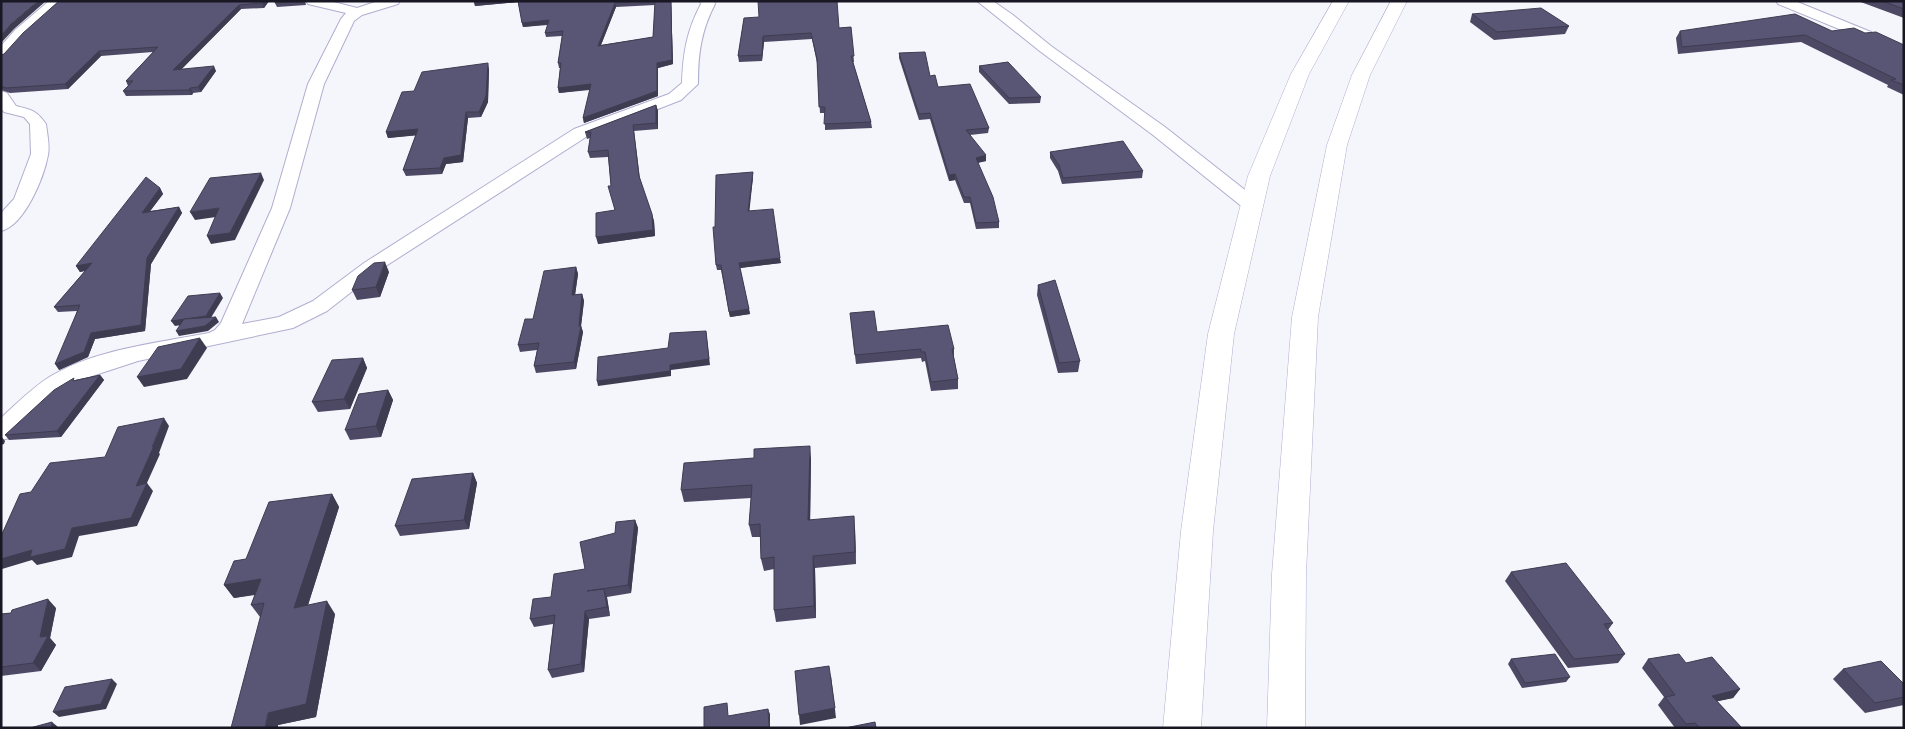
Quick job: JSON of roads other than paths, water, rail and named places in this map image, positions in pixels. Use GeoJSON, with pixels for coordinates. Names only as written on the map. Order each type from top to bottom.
{"type":"FeatureCollection","features":[{"type":"Feature","properties":{"kind":"street"},"geometry":{"type":"LineString","coordinates":[[1,55],[20,33],[57,1]]}},
{"type":"Feature","properties":{"kind":"street"},"geometry":{"type":"LineString","coordinates":[[313,1],[357,12]]}},
{"type":"Feature","properties":{"kind":"street"},"geometry":{"type":"LineString","coordinates":[[223,335],[231,326],[281,208],[316,84],[348,19],[357,12],[393,1]]}},
{"type":"Feature","properties":{"kind":"street"},"geometry":{"type":"LineString","coordinates":[[1,432],[24,410],[65,379],[108,362],[214,339],[223,335],[285,323],[320,306],[380,262],[580,133],[675,97],[690,84],[692,38],[696,25],[708,4],[707,1]]}},
{"type":"Feature","properties":{"kind":"street"},"geometry":{"type":"LineString","coordinates":[[984,1],[1046,49],[1159,131],[1252,206]]}},
{"type":"Feature","properties":{"kind":"street"},"geometry":{"type":"LineString","coordinates":[[1182,728],[1197,531],[1221,334],[1259,176],[1300,74],[1341,1]]}},
{"type":"Feature","properties":{"kind":"street"},"geometry":{"type":"LineString","coordinates":[[1286,728],[1289,574],[1305,317],[1337,145],[1361,75],[1399,1]]}},
{"type":"Feature","properties":{"kind":"street"},"geometry":{"type":"LineString","coordinates":[[1783,1],[1866,36]]}},
{"type":"Feature","properties":{"kind":"street"},"geometry":{"type":"LineString","coordinates":[[1,96],[10,109],[30,114],[38,124],[40,154],[23,200],[1,225]]}}]}
